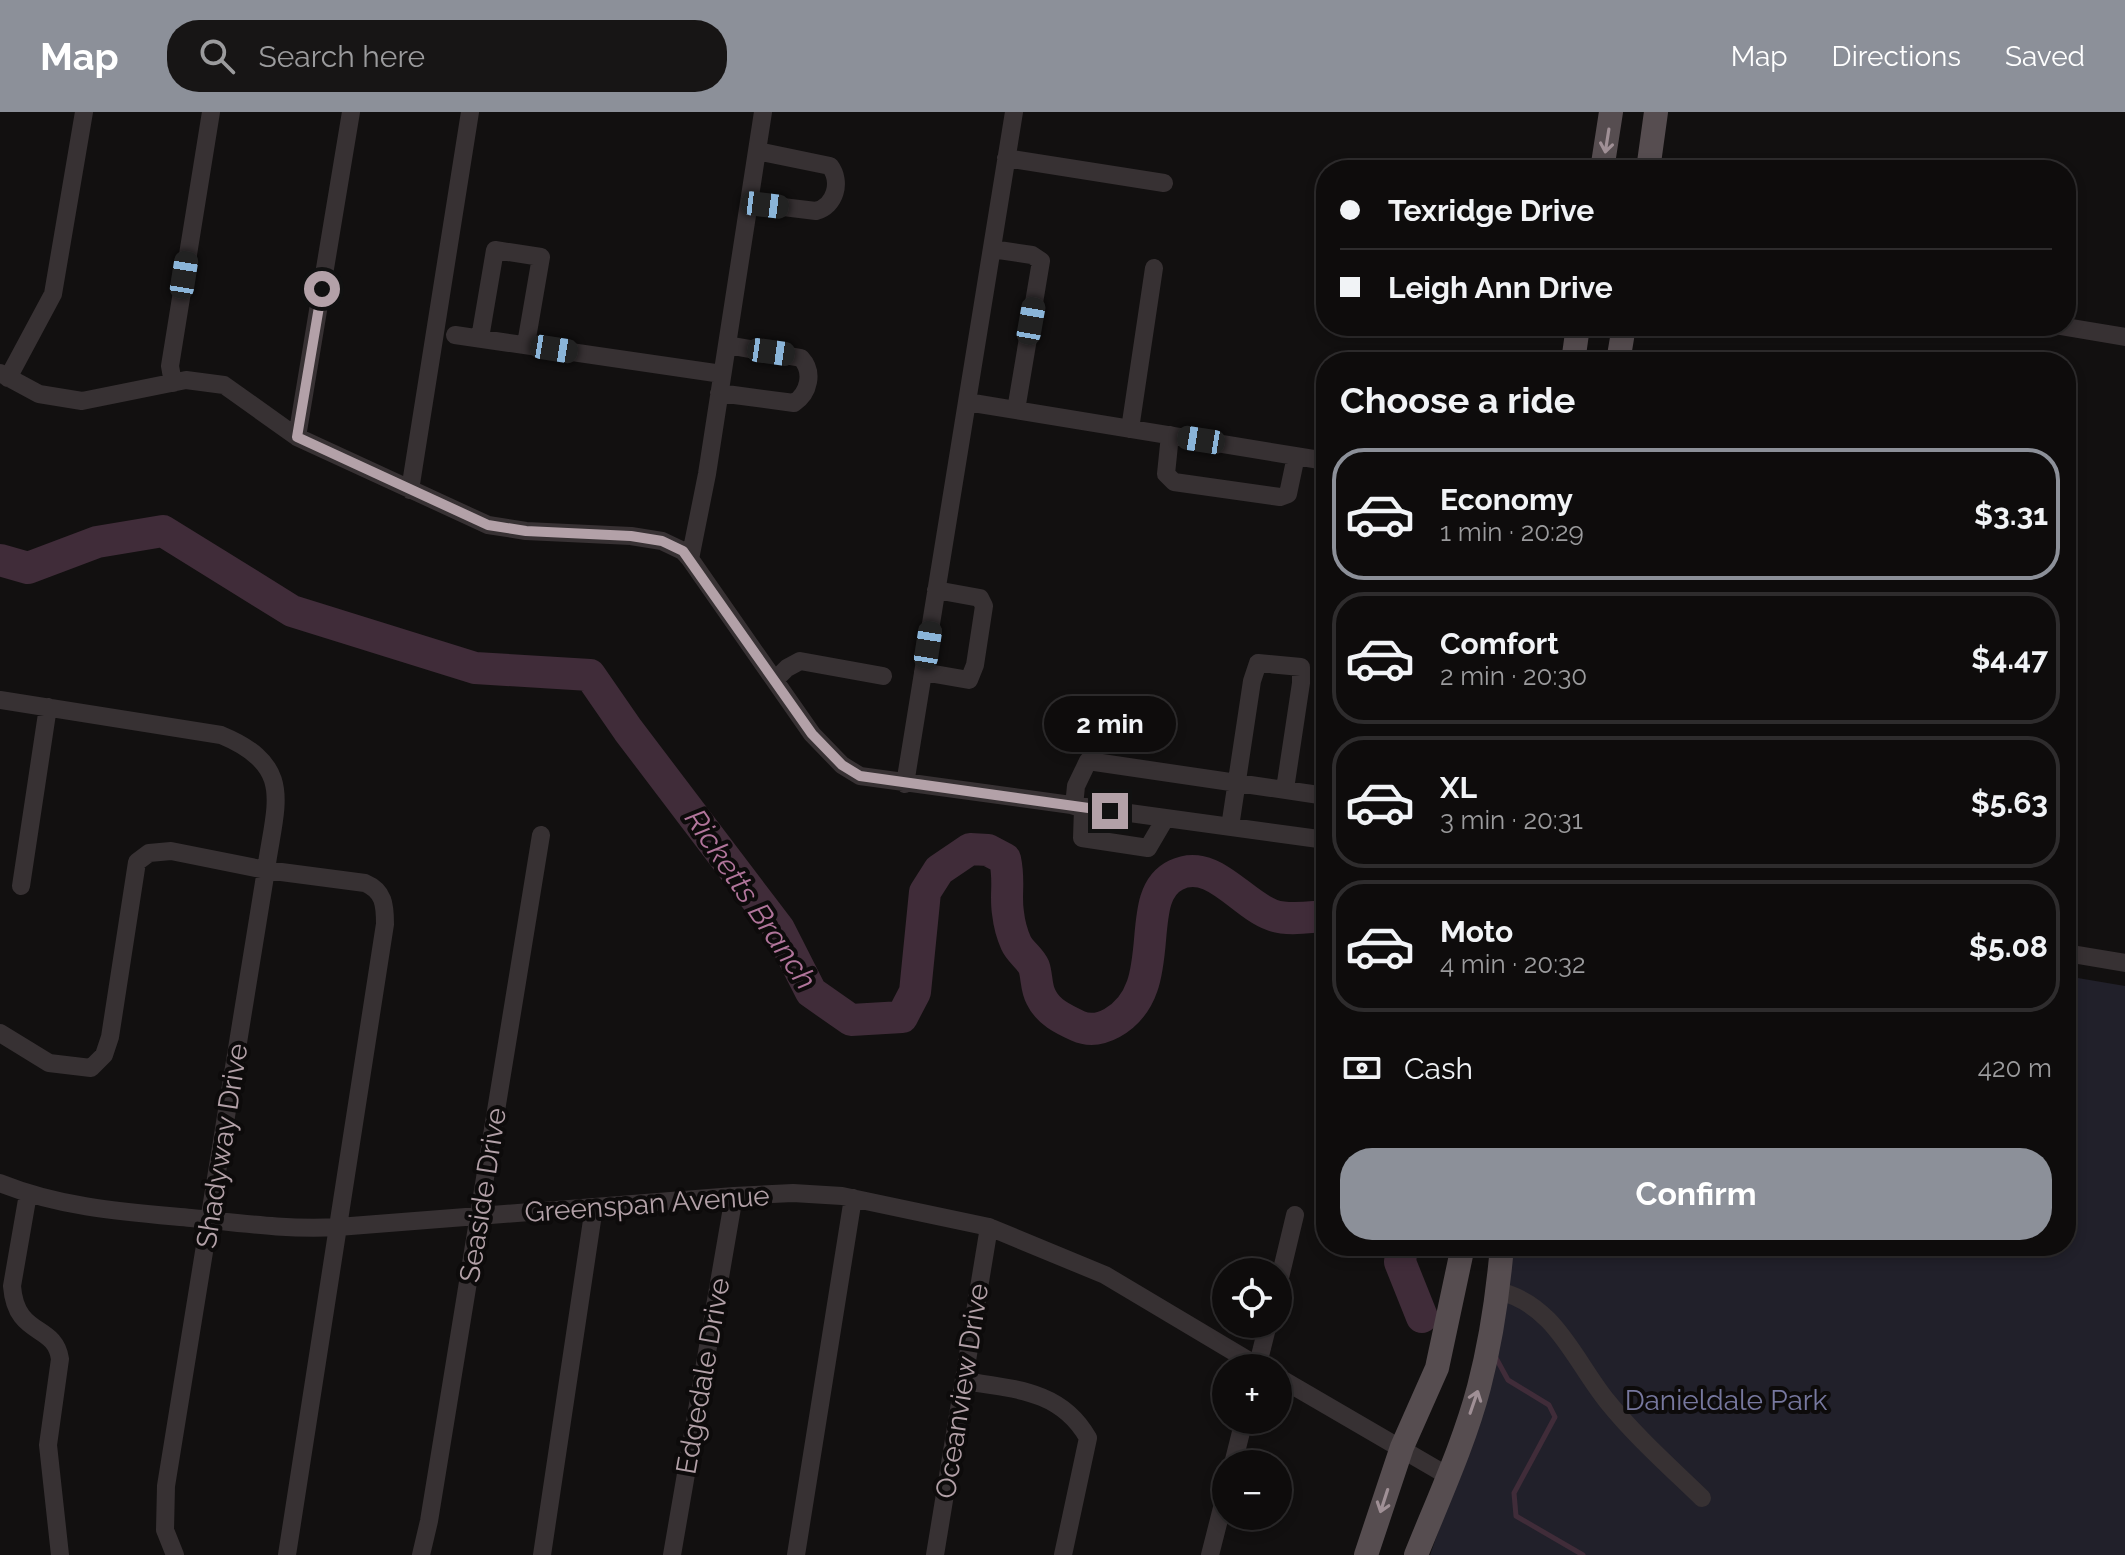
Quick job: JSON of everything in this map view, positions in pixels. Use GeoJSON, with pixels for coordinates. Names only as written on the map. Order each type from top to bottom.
{"type":"FeatureCollection","features":[{"type":"Feature","properties":{"kind":"main road"},"geometry":{"type":"LineString","coordinates":[[1604,160],[1611,112]]}},
{"type":"Feature","properties":{"kind":"main road"},"geometry":{"type":"LineString","coordinates":[[1649,160],[1656,112]]}},
{"type":"Feature","properties":{"kind":"main road"},"geometry":{"type":"LineString","coordinates":[[1366,1555],[1402,1447],[1437,1368],[1461,1256]]}},
{"type":"Feature","properties":{"kind":"main road"},"geometry":{"type":"LineString","coordinates":[[1416,1555],[1479,1387],[1498,1291],[1501,1256]]}},
{"type":"Feature","properties":{"kind":"main road"},"geometry":{"type":"LineString","coordinates":[[1456,1283],[1498,1291]]}},
{"type":"Feature","properties":{"kind":"street"},"geometry":{"type":"LineString","coordinates":[[84,112],[53,294],[4,376],[39,394],[82,401],[186,380],[224,385],[297,437],[488,525],[526,531],[631,536],[662,541],[683,551],[690,559],[812,734],[842,765],[860,776],[1316,839]]}},
{"type":"Feature","properties":{"kind":"street"},"geometry":{"type":"LineString","coordinates":[[173,383],[170,366],[211,112]]}},
{"type":"Feature","properties":{"kind":"street"},"geometry":{"type":"LineString","coordinates":[[297,437],[351,112]]}},
{"type":"Feature","properties":{"kind":"street"},"geometry":{"type":"LineString","coordinates":[[410,490],[470,112]]}},
{"type":"Feature","properties":{"kind":"street"},"geometry":{"type":"LineString","coordinates":[[690,559],[763,112]]}},
{"type":"Feature","properties":{"kind":"street"},"geometry":{"type":"LineString","coordinates":[[905,784],[1014,112]]}},
{"type":"Feature","properties":{"kind":"street"},"geometry":{"type":"LineString","coordinates":[[749,203],[816,211],[832,203],[835,186],[835,173],[830,166],[757,151]]}},
{"type":"Feature","properties":{"kind":"street"},"geometry":{"type":"LineString","coordinates":[[1006,158],[1164,183]]}},
{"type":"Feature","properties":{"kind":"street"},"geometry":{"type":"LineString","coordinates":[[992,249],[1032,255],[1041,261],[1016,410]]}},
{"type":"Feature","properties":{"kind":"street"},"geometry":{"type":"LineString","coordinates":[[480,338],[495,250],[541,257],[526,344]]}},
{"type":"Feature","properties":{"kind":"street"},"geometry":{"type":"LineString","coordinates":[[1130,429],[1154,268]]}},
{"type":"Feature","properties":{"kind":"street"},"geometry":{"type":"LineString","coordinates":[[2076,329],[2123,336]]}},
{"type":"Feature","properties":{"kind":"street"},"geometry":{"type":"LineString","coordinates":[[455,335],[526,344],[721,384],[794,403],[803,397],[809,371],[801,358],[727,345]]}},
{"type":"Feature","properties":{"kind":"street"},"geometry":{"type":"LineString","coordinates":[[967,402],[1316,459]]}},
{"type":"Feature","properties":{"kind":"street"},"geometry":{"type":"LineString","coordinates":[[1170,435],[1166,474],[1174,482],[1280,497],[1288,494],[1296,456]]}},
{"type":"Feature","properties":{"kind":"street"},"geometry":{"type":"LineString","coordinates":[[923,672],[969,680],[975,665],[984,606],[980,598],[936,590]]}},
{"type":"Feature","properties":{"kind":"street"},"geometry":{"type":"LineString","coordinates":[[775,680],[800,661],[883,676]]}},
{"type":"Feature","properties":{"kind":"street"},"geometry":{"type":"LineString","coordinates":[[1230,827],[1252,681],[1258,663],[1301,667],[1285,789]]}},
{"type":"Feature","properties":{"kind":"street"},"geometry":{"type":"LineString","coordinates":[[0,700],[48,707],[21,886]]}},
{"type":"Feature","properties":{"kind":"street","name":"Shadyway Drive"},"geometry":{"type":"LineString","coordinates":[[48,707],[221,735],[246,745],[261,757],[275,784],[266,870],[164,1506],[165,1530],[175,1555]]}},
{"type":"Feature","properties":{"kind":"street"},"geometry":{"type":"LineString","coordinates":[[1165,819],[1148,848],[1082,838],[1076,786],[1088,761],[1316,794]]}},
{"type":"Feature","properties":{"kind":"street","name":"Seaside Drive"},"geometry":{"type":"LineString","coordinates":[[421,1555],[541,835]]}},
{"type":"Feature","properties":{"kind":"street"},"geometry":{"type":"LineString","coordinates":[[0,1033],[49,1063],[91,1068],[104,1055],[110,1037],[137,862],[149,853],[171,851],[266,870],[365,883],[380,892],[385,907],[385,924],[287,1555]]}},
{"type":"Feature","properties":{"kind":"street"},"geometry":{"type":"LineString","coordinates":[[2076,955],[2125,963]]}},
{"type":"Feature","properties":{"kind":"street","name":"Greenspan Avenue"},"geometry":{"type":"LineString","coordinates":[[0,1183],[76,1207],[290,1228],[338,1227],[734,1196],[793,1193],[853,1198],[989,1227],[1105,1275],[1237,1354]]}},
{"type":"Feature","properties":{"kind":"street"},"geometry":{"type":"LineString","coordinates":[[28,1194],[12,1286],[17,1312],[27,1324],[46,1334],[59,1349],[48,1445],[60,1555]]}},
{"type":"Feature","properties":{"kind":"street","name":"Edgedale Drive"},"geometry":{"type":"LineString","coordinates":[[672,1555],[734,1196]]}},
{"type":"Feature","properties":{"kind":"street"},"geometry":{"type":"LineString","coordinates":[[796,1555],[853,1198]]}},
{"type":"Feature","properties":{"kind":"street"},"geometry":{"type":"LineString","coordinates":[[542,1555],[594,1207]]}},
{"type":"Feature","properties":{"kind":"street"},"geometry":{"type":"LineString","coordinates":[[1285,1258],[1295,1215]]}},
{"type":"Feature","properties":{"kind":"street","name":"Oceanview Drive"},"geometry":{"type":"LineString","coordinates":[[935,1555],[989,1227]]}},
{"type":"Feature","properties":{"kind":"street"},"geometry":{"type":"LineString","coordinates":[[1498,1291],[1526,1301],[1545,1315],[1561,1333],[1606,1400],[1702,1498]]}},
{"type":"Feature","properties":{"kind":"street"},"geometry":{"type":"LineString","coordinates":[[964,1381],[1030,1391],[1072,1413],[1088,1438],[1063,1555]]}},
{"type":"Feature","properties":{"kind":"street"},"geometry":{"type":"LineString","coordinates":[[1292,1385],[1448,1476]]}},
{"type":"Feature","properties":{"kind":"street"},"geometry":{"type":"LineString","coordinates":[[1210,1555],[1216,1530]]}},
{"type":"Feature","properties":{"kind":"green space","name":"Danieldale Park"},"geometry":{"type":"Polygon","coordinates":[[[2076,978],[2125,986],[2125,1555],[1430,1555],[1480,1414],[1512,1256],[2076,1256],[2076,978]]]}},
{"type":"Feature","properties":{"kind":"waterway","name":"Ricketts Branch"},"geometry":{"type":"LineString","coordinates":[[0,560],[28,568],[97,542],[163,531],[292,611],[475,668],[590,675],[779,929],[811,992],[851,1020],[902,1017],[915,992],[925,892],[939,870],[970,849],[988,850],[1005,859],[1011,928],[1018,946],[1034,967],[1041,997],[1056,1014],[1086,1028],[1108,1025],[1130,1008],[1141,989],[1147,967],[1155,903],[1163,886],[1176,875],[1189,871],[1202,872],[1278,917],[1316,917]]}},
{"type":"Feature","properties":{"kind":"waterway","name":"Ricketts Branch"},"geometry":{"type":"LineString","coordinates":[[1401,1256],[1400,1262],[1422,1317]]}},
{"type":"Feature","properties":{"kind":"waterway","name":"Ricketts Branch"},"geometry":{"type":"LineString","coordinates":[[1496,1358],[1508,1380],[1549,1405],[1555,1417],[1514,1493],[1516,1516],[1583,1555]]}},
{"type":"Feature","properties":{"kind":"route"},"geometry":{"type":"LineString","coordinates":[[322,289],[297,437],[488,525],[526,531],[631,536],[662,541],[683,551],[812,734],[842,765],[860,776],[1110,811]]}}]}
